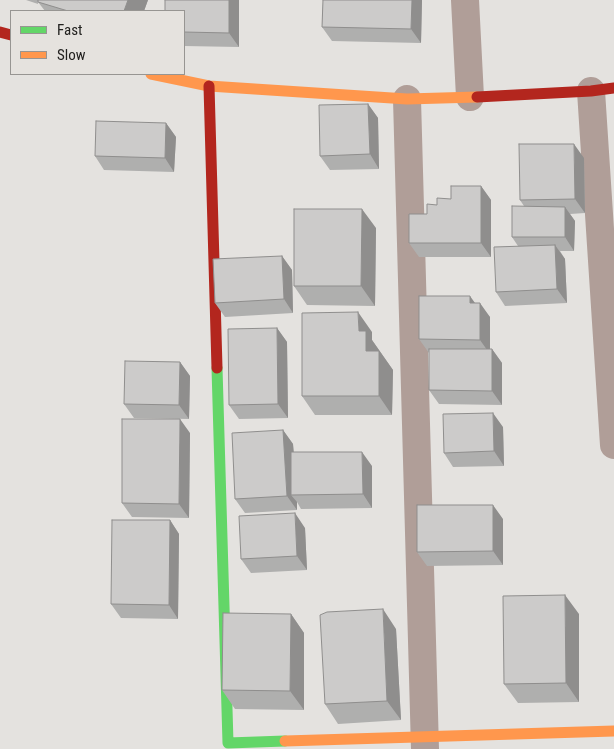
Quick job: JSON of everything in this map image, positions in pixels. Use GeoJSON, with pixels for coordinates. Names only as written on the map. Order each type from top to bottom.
{"type":"FeatureCollection","features":[{"type":"Feature","properties":{"kind":"street"},"geometry":{"type":"LineString","coordinates":[[465,0],[470,97]]}},
{"type":"Feature","properties":{"kind":"street"},"geometry":{"type":"LineString","coordinates":[[155,75],[209,86],[407,98],[470,97],[602,89],[614,445]]}},
{"type":"Feature","properties":{"kind":"street"},"geometry":{"type":"LineString","coordinates":[[209,86],[228,746],[425,743],[614,731]]}},
{"type":"Feature","properties":{"kind":"street"},"geometry":{"type":"LineString","coordinates":[[407,98],[425,743]]}},
{"type":"Feature","properties":{"kind":"building"},"geometry":{"type":"Polygon","coordinates":[[[38,0],[128,0],[124,10],[65,10],[38,2],[38,0]]]}},
{"type":"Feature","properties":{"kind":"building"},"geometry":{"type":"Polygon","coordinates":[[[165,0],[229,0],[229,33],[185,32],[185,10],[165,10],[165,0]]]}},
{"type":"Feature","properties":{"kind":"building"},"geometry":{"type":"Polygon","coordinates":[[[323,0],[412,0],[411,29],[322,27],[323,0]]]}},
{"type":"Feature","properties":{"kind":"building"},"geometry":{"type":"Polygon","coordinates":[[[368,104],[370,154],[320,156],[319,105],[368,104]]]}},
{"type":"Feature","properties":{"kind":"building"},"geometry":{"type":"Polygon","coordinates":[[[96,121],[166,123],[165,158],[95,156],[96,121]]]}},
{"type":"Feature","properties":{"kind":"building"},"geometry":{"type":"Polygon","coordinates":[[[519,144],[574,144],[575,199],[520,200],[519,144]]]}},
{"type":"Feature","properties":{"kind":"building"},"geometry":{"type":"Polygon","coordinates":[[[451,186],[481,186],[481,243],[409,243],[409,214],[427,214],[427,204],[437,205],[437,198],[451,199],[451,186]]]}},
{"type":"Feature","properties":{"kind":"building"},"geometry":{"type":"Polygon","coordinates":[[[512,206],[565,207],[565,237],[512,237],[512,206]]]}},
{"type":"Feature","properties":{"kind":"building"},"geometry":{"type":"Polygon","coordinates":[[[294,209],[362,209],[361,286],[294,286],[294,209]]]}},
{"type":"Feature","properties":{"kind":"building"},"geometry":{"type":"Polygon","coordinates":[[[555,245],[557,289],[496,292],[494,247],[555,245]]]}},
{"type":"Feature","properties":{"kind":"building"},"geometry":{"type":"Polygon","coordinates":[[[282,256],[284,299],[215,303],[213,259],[282,256]]]}},
{"type":"Feature","properties":{"kind":"building"},"geometry":{"type":"Polygon","coordinates":[[[419,296],[470,296],[470,303],[480,303],[480,340],[419,339],[419,296]]]}},
{"type":"Feature","properties":{"kind":"building"},"geometry":{"type":"Polygon","coordinates":[[[358,312],[359,331],[366,331],[366,351],[379,351],[379,396],[302,396],[302,313],[358,312]]]}},
{"type":"Feature","properties":{"kind":"building"},"geometry":{"type":"Polygon","coordinates":[[[277,328],[278,404],[229,405],[228,329],[277,328]]]}},
{"type":"Feature","properties":{"kind":"building"},"geometry":{"type":"Polygon","coordinates":[[[429,349],[492,349],[492,391],[429,390],[429,349]]]}},
{"type":"Feature","properties":{"kind":"building"},"geometry":{"type":"Polygon","coordinates":[[[125,361],[180,362],[179,405],[124,404],[125,361]]]}},
{"type":"Feature","properties":{"kind":"building"},"geometry":{"type":"Polygon","coordinates":[[[493,413],[494,451],[444,453],[443,414],[493,413]]]}},
{"type":"Feature","properties":{"kind":"building"},"geometry":{"type":"Polygon","coordinates":[[[122,419],[180,419],[179,504],[122,503],[122,419]]]}},
{"type":"Feature","properties":{"kind":"building"},"geometry":{"type":"Polygon","coordinates":[[[283,430],[287,496],[235,499],[232,433],[283,430]]]}},
{"type":"Feature","properties":{"kind":"building"},"geometry":{"type":"Polygon","coordinates":[[[291,452],[362,452],[363,494],[291,495],[291,452]]]}},
{"type":"Feature","properties":{"kind":"building"},"geometry":{"type":"Polygon","coordinates":[[[417,505],[493,505],[493,551],[417,552],[417,505]]]}},
{"type":"Feature","properties":{"kind":"building"},"geometry":{"type":"Polygon","coordinates":[[[295,513],[297,556],[241,559],[239,516],[295,513]]]}},
{"type":"Feature","properties":{"kind":"building"},"geometry":{"type":"Polygon","coordinates":[[[112,520],[170,520],[169,605],[111,604],[112,520]]]}},
{"type":"Feature","properties":{"kind":"building"},"geometry":{"type":"Polygon","coordinates":[[[565,595],[566,683],[504,684],[503,596],[565,595]]]}},
{"type":"Feature","properties":{"kind":"building"},"geometry":{"type":"Polygon","coordinates":[[[383,609],[387,701],[325,704],[320,615],[327,612],[383,609]]]}},
{"type":"Feature","properties":{"kind":"building"},"geometry":{"type":"Polygon","coordinates":[[[223,613],[291,614],[290,691],[222,690],[223,613]]]}},
{"type":"Feature","properties":{"kind":"traffic: fast"},"geometry":{"type":"LineString","coordinates":[[217,368],[228,743],[285,741]]}},
{"type":"Feature","properties":{"kind":"traffic: slow"},"geometry":{"type":"LineString","coordinates":[[156,75],[209,86],[407,99],[477,97]]}},
{"type":"Feature","properties":{"kind":"traffic: slow"},"geometry":{"type":"LineString","coordinates":[[285,741],[614,731]]}},
{"type":"Feature","properties":{"kind":"traffic: jam"},"geometry":{"type":"LineString","coordinates":[[0,32],[10,35]]}},
{"type":"Feature","properties":{"kind":"traffic: jam"},"geometry":{"type":"LineString","coordinates":[[209,86],[217,368]]}},
{"type":"Feature","properties":{"kind":"traffic: jam"},"geometry":{"type":"LineString","coordinates":[[477,97],[614,88]]}}]}
